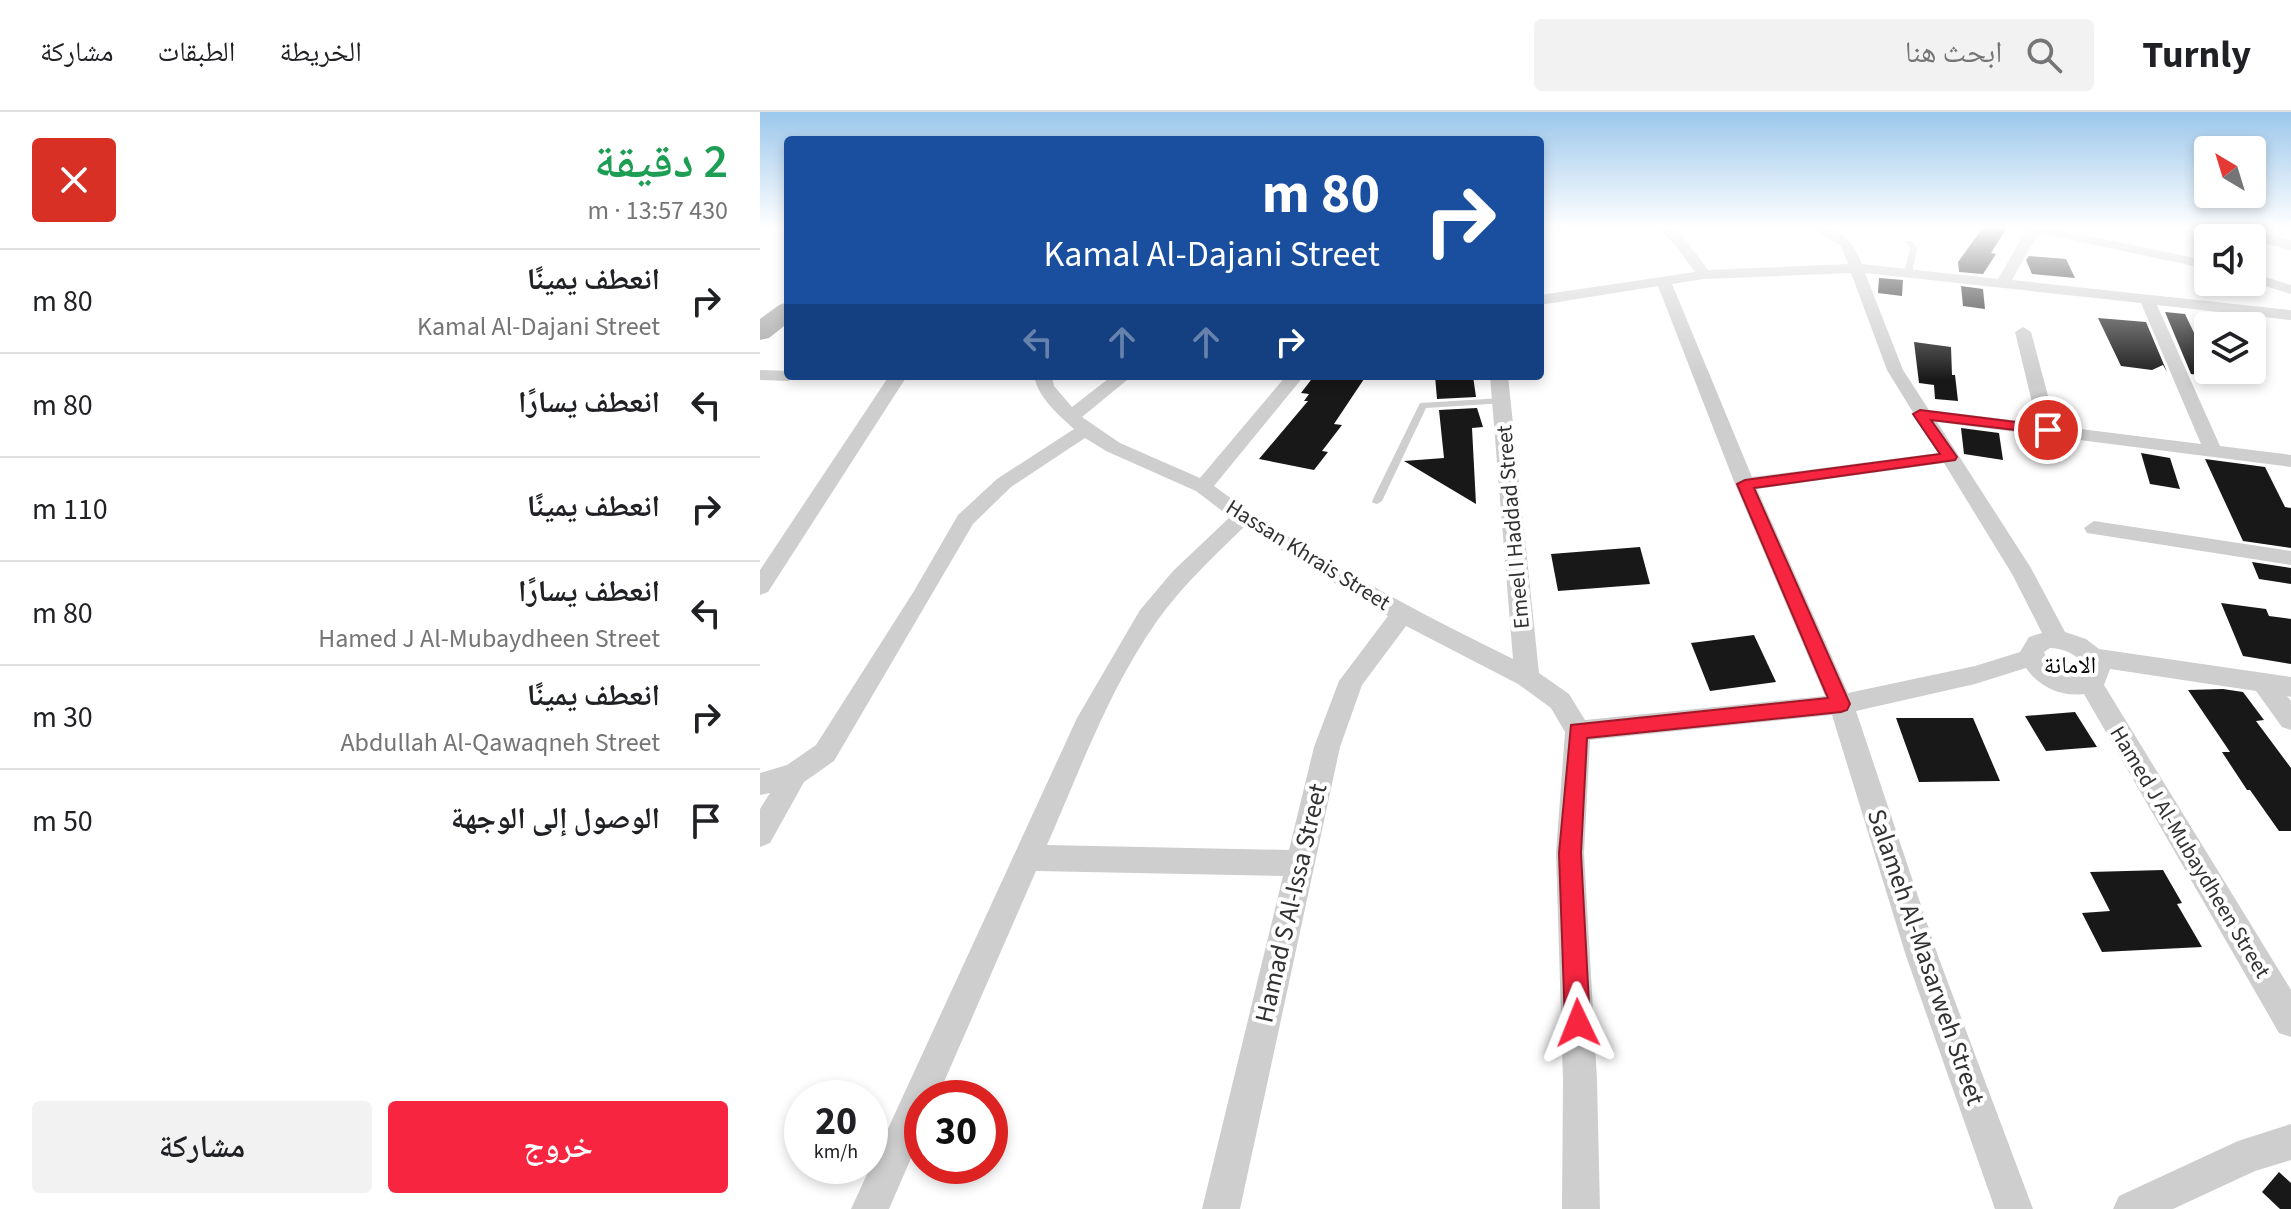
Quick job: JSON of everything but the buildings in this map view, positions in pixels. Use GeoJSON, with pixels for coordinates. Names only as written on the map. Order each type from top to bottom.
{"type":"FeatureCollection","features":[{"type":"Feature","properties":{"kind":"highway"},"geometry":{"type":"LineString","coordinates":[[760,305],[784,287]]}},
{"type":"Feature","properties":{"kind":"highway"},"geometry":{"type":"LineString","coordinates":[[760,332],[784,313]]}},
{"type":"Feature","properties":{"kind":"street"},"geometry":{"type":"LineString","coordinates":[[1544,299],[1691,277]]}},
{"type":"Feature","properties":{"kind":"street"},"geometry":{"type":"LineString","coordinates":[[1861,277],[1895,370],[2023,573],[2057,639]]}},
{"type":"Feature","properties":{"kind":"street"},"geometry":{"type":"LineString","coordinates":[[1938,277],[2291,315]]}},
{"type":"Feature","properties":{"kind":"street"},"geometry":{"type":"LineString","coordinates":[[2002,284],[2005,277]]}},
{"type":"Feature","properties":{"kind":"street","name":"Salameh Al-Masarweh Street"},"geometry":{"type":"LineString","coordinates":[[1664,282],[1745,484],[1841,704],[1922,956],[2014,1209]]}},
{"type":"Feature","properties":{"kind":"street"},"geometry":{"type":"LineString","coordinates":[[2266,282],[2291,290]]}},
{"type":"Feature","properties":{"kind":"street"},"geometry":{"type":"LineString","coordinates":[[2148,301],[2213,451]]}},
{"type":"Feature","properties":{"kind":"street"},"geometry":{"type":"LineString","coordinates":[[2023,332],[2048,430]]}},
{"type":"Feature","properties":{"kind":"street"},"geometry":{"type":"LineString","coordinates":[[760,587],[895,380]]}},
{"type":"Feature","properties":{"kind":"street","name":"Hassan Khrais Street"},"geometry":{"type":"LineString","coordinates":[[1044,380],[1045,386],[1078,423],[1113,447],[1203,487],[1243,517],[1402,614],[1527,677],[1560,701],[1578,731]]}},
{"type":"Feature","properties":{"kind":"street"},"geometry":{"type":"LineString","coordinates":[[760,784],[795,774],[825,753],[923,595],[965,520],[1004,483],[1078,423],[1119,380]]}},
{"type":"Feature","properties":{"kind":"street"},"geometry":{"type":"LineString","coordinates":[[1203,487],[1292,380]]}},
{"type":"Feature","properties":{"kind":"street","name":"Emeel I Haddad Street"},"geometry":{"type":"LineString","coordinates":[[1499,380],[1527,677]]}},
{"type":"Feature","properties":{"kind":"street"},"geometry":{"type":"LineString","coordinates":[[1920,414],[2213,451],[2289,464]]}},
{"type":"Feature","properties":{"kind":"street"},"geometry":{"type":"LineString","coordinates":[[1745,484],[1950,457]]}},
{"type":"Feature","properties":{"kind":"street"},"geometry":{"type":"LineString","coordinates":[[870,1209],[1090,718],[1117,665],[1149,614],[1187,569],[1243,517]]}},
{"type":"Feature","properties":{"kind":"street"},"geometry":{"type":"LineString","coordinates":[[2094,528],[2291,558]]}},
{"type":"Feature","properties":{"kind":"street","name":"Hamad S Al-Issa Street"},"geometry":{"type":"LineString","coordinates":[[1221,1209],[1327,747],[1351,681],[1402,614]]}},
{"type":"Feature","properties":{"kind":"street"},"geometry":{"type":"LineString","coordinates":[[2039,666],[2037,643],[2057,639],[2073,643],[2091,670]]}},
{"type":"Feature","properties":{"kind":"street"},"geometry":{"type":"LineString","coordinates":[[1581,1209],[1580,1080],[1570,853],[1578,731],[1841,704],[1975,675],[2039,666],[2063,683],[2091,670],[2291,687]]}},
{"type":"Feature","properties":{"kind":"street","name":"Hamed J Al-Mubaydheen Street"},"geometry":{"type":"LineString","coordinates":[[2091,670],[2291,1021]]}},
{"type":"Feature","properties":{"kind":"street"},"geometry":{"type":"LineString","coordinates":[[2264,683],[2291,720]]}},
{"type":"Feature","properties":{"kind":"street"},"geometry":{"type":"LineString","coordinates":[[760,834],[795,774]]}},
{"type":"Feature","properties":{"kind":"street"},"geometry":{"type":"LineString","coordinates":[[1029,858],[1298,863]]}},
{"type":"Feature","properties":{"kind":"street"},"geometry":{"type":"LineString","coordinates":[[2132,1209],[2251,1154],[2291,1142]]}},
{"type":"Feature","properties":{"kind":"lane"},"geometry":{"type":"LineString","coordinates":[[1377,501],[1423,405],[1502,401]]}},
{"type":"Feature","properties":{"kind":"district","name":"الامانة"},"geometry":{"type":"Point","coordinates":[2070,665]}},
{"type":"Feature","properties":{"kind":"route"},"geometry":{"type":"LineString","coordinates":[[1578,1023],[1570,853],[1578,731],[1841,704],[1745,484],[1950,457],[1920,414],[2048,430]]}}]}
